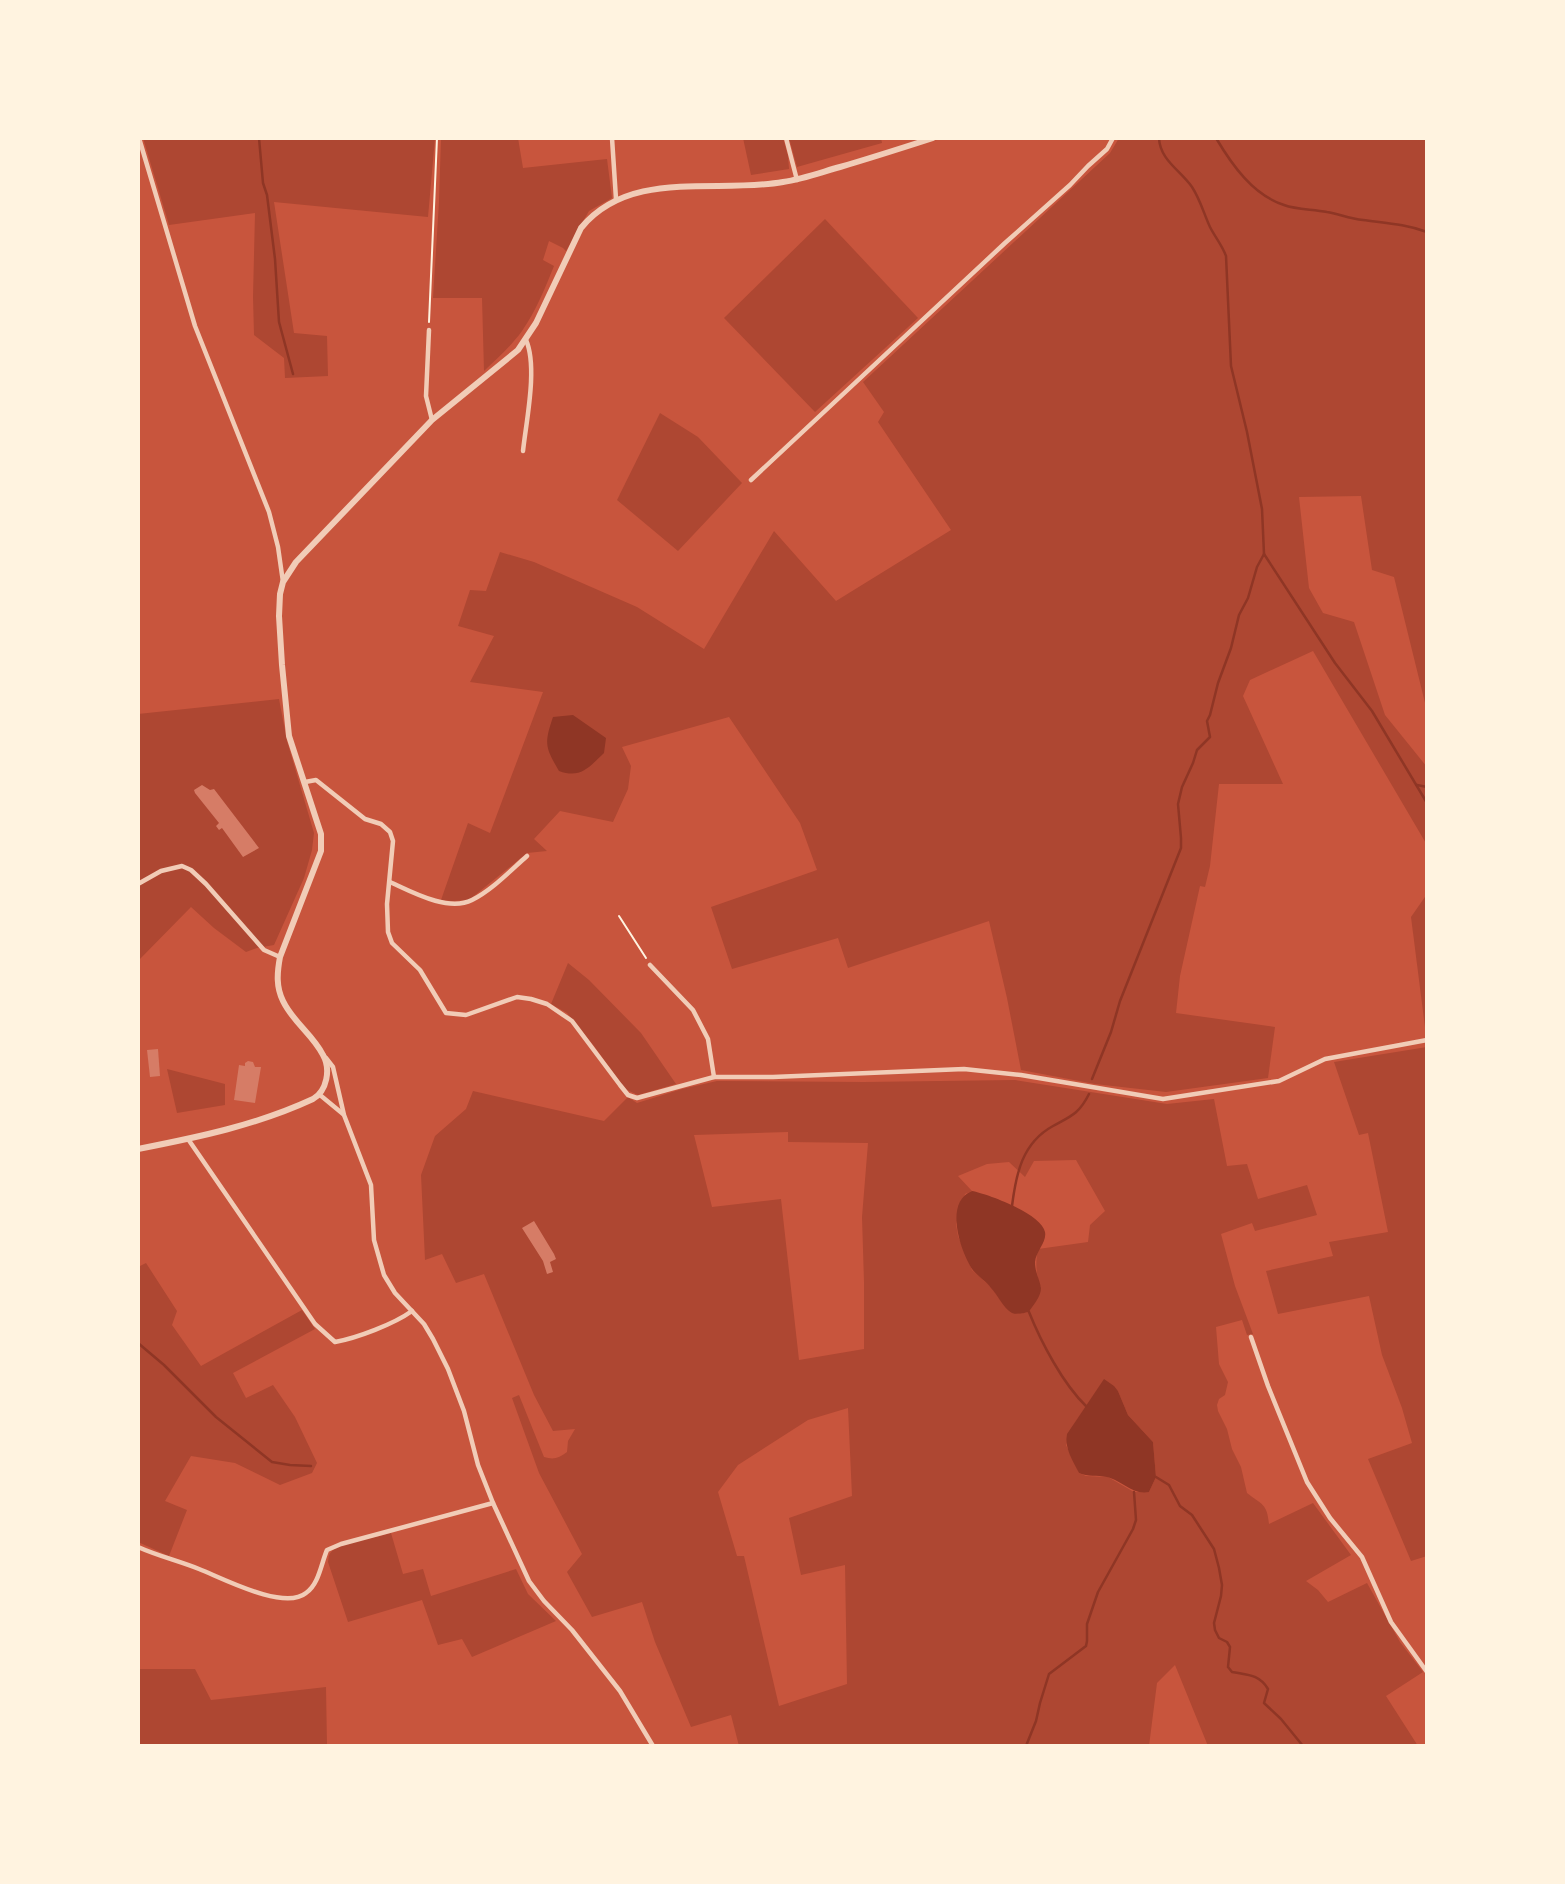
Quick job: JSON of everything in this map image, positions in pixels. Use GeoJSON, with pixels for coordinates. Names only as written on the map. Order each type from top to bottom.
{"type":"FeatureCollection","features":[{"type":"Feature","properties":{"kind":"street"},"geometry":{"type":"LineString","coordinates":[[139,138],[195,326],[269,512],[283,582]]}},
{"type":"Feature","properties":{"kind":"street"},"geometry":{"type":"LineString","coordinates":[[612,138],[616,199]]}},
{"type":"Feature","properties":{"kind":"street"},"geometry":{"type":"LineString","coordinates":[[786,138],[797,180]]}},
{"type":"Feature","properties":{"kind":"street"},"geometry":{"type":"LineString","coordinates":[[653,1746],[620,1691],[529,1581],[478,1465],[464,1411],[448,1370],[433,1339],[395,1293],[384,1275],[374,1240],[370,1185],[344,1115],[332,1067],[282,1000],[277,974],[280,957],[321,851],[321,834],[289,736],[278,616],[280,594],[283,582],[296,562],[432,420],[518,350],[555,286],[574,240],[589,217],[616,199],[688,185],[743,187],[797,180],[933,138]]}},
{"type":"Feature","properties":{"kind":"street"},"geometry":{"type":"LineString","coordinates":[[751,480],[1005,243],[1070,186],[1107,149],[1113,138]]}},
{"type":"Feature","properties":{"kind":"street"},"geometry":{"type":"LineString","coordinates":[[429,330],[426,396],[432,420]]}},
{"type":"Feature","properties":{"kind":"street"},"geometry":{"type":"LineString","coordinates":[[523,451],[532,368],[526,340]]}},
{"type":"Feature","properties":{"kind":"street"},"geometry":{"type":"LineString","coordinates":[[305,782],[316,780],[365,819],[381,824],[390,832],[393,841],[387,921],[392,943],[420,970],[446,1013],[466,1016],[517,997],[547,1004],[572,1021],[628,1095],[637,1098],[714,1077],[964,1069],[1021,1075],[1163,1099],[1279,1082],[1325,1059],[1427,1040]]}},
{"type":"Feature","properties":{"kind":"street"},"geometry":{"type":"LineString","coordinates":[[390,882],[433,900],[470,902],[527,856]]}},
{"type":"Feature","properties":{"kind":"street"},"geometry":{"type":"LineString","coordinates":[[138,884],[161,872],[182,866],[191,870],[225,904],[264,950],[280,957]]}},
{"type":"Feature","properties":{"kind":"street"},"geometry":{"type":"LineString","coordinates":[[650,965],[693,1010],[708,1040],[714,1077]]}},
{"type":"Feature","properties":{"kind":"street"},"geometry":{"type":"LineString","coordinates":[[138,1149],[261,1121],[320,1095],[327,1071],[324,1055]]}},
{"type":"Feature","properties":{"kind":"street"},"geometry":{"type":"LineString","coordinates":[[320,1095],[344,1115]]}},
{"type":"Feature","properties":{"kind":"street"},"geometry":{"type":"LineString","coordinates":[[188,1139],[315,1324],[335,1342],[347,1340],[402,1318],[412,1311]]}},
{"type":"Feature","properties":{"kind":"street"},"geometry":{"type":"LineString","coordinates":[[1251,1337],[1307,1482],[1330,1518],[1362,1557],[1391,1622],[1427,1672]]}},
{"type":"Feature","properties":{"kind":"street"},"geometry":{"type":"LineString","coordinates":[[138,1547],[260,1595],[288,1598],[307,1593],[317,1580],[327,1550],[493,1503]]}},
{"type":"Feature","properties":{"kind":"path"},"geometry":{"type":"LineString","coordinates":[[429,330],[437,138]]}},
{"type":"Feature","properties":{"kind":"path"},"geometry":{"type":"LineString","coordinates":[[619,916],[650,965]]}},
{"type":"Feature","properties":{"kind":"shaded area"},"geometry":{"type":"Polygon","coordinates":[[[143,138],[435,138],[428,217],[274,202],[294,333],[327,336],[328,376],[285,378],[284,358],[254,335],[255,213],[169,225],[143,138]]]}},
{"type":"Feature","properties":{"kind":"shaded area"},"geometry":{"type":"Polygon","coordinates":[[[441,138],[518,138],[523,168],[607,159],[612,198],[589,211],[566,251],[549,241],[543,260],[554,266],[536,307],[518,336],[484,371],[482,298],[433,298],[441,138]]]}},
{"type":"Feature","properties":{"kind":"shaded area"},"geometry":{"type":"Polygon","coordinates":[[[743,138],[783,138],[789,169],[751,175],[743,138]]]}},
{"type":"Feature","properties":{"kind":"shaded area"},"geometry":{"type":"Polygon","coordinates":[[[789,138],[881,138],[882,143],[797,167],[789,138]]]}},
{"type":"Feature","properties":{"kind":"shaded area"},"geometry":{"type":"Polygon","coordinates":[[[1119,138],[1427,138],[1427,711],[1394,577],[1372,570],[1361,496],[1299,497],[1309,588],[1323,613],[1354,622],[1385,715],[1427,767],[1427,845],[1313,651],[1250,680],[1243,696],[1283,784],[1219,784],[1210,866],[1205,887],[1200,886],[1180,976],[1176,1013],[1275,1027],[1268,1078],[1166,1092],[1095,1084],[1021,1070],[989,921],[848,968],[838,938],[732,969],[711,907],[817,870],[800,823],[729,717],[622,747],[631,766],[628,789],[613,822],[560,811],[534,839],[547,851],[527,853],[469,900],[441,900],[468,823],[490,833],[543,692],[470,682],[494,636],[458,626],[470,590],[486,591],[500,552],[534,562],[637,607],[704,649],[774,531],[836,601],[951,530],[878,422],[884,412],[863,382],[1110,153],[1119,138]]]}},
{"type":"Feature","properties":{"kind":"shaded area"},"geometry":{"type":"Polygon","coordinates":[[[825,219],[918,318],[815,412],[724,318],[825,219]]]}},
{"type":"Feature","properties":{"kind":"shaded area"},"geometry":{"type":"Polygon","coordinates":[[[660,413],[698,437],[742,483],[678,551],[617,500],[660,413]]]}},
{"type":"Feature","properties":{"kind":"shaded area"},"geometry":{"type":"Polygon","coordinates":[[[279,699],[287,741],[314,833],[304,878],[274,945],[246,952],[191,907],[138,961],[138,714],[279,699]]]}},
{"type":"Feature","properties":{"kind":"shaded area"},"geometry":{"type":"Polygon","coordinates":[[[573,715],[606,738],[604,753],[584,770],[573,774],[559,771],[547,740],[553,717],[573,715]]]}},
{"type":"Feature","properties":{"kind":"shaded area"},"geometry":{"type":"Polygon","coordinates":[[[1427,894],[1427,1035],[1426,1035],[1411,917],[1427,894]]]}},
{"type":"Feature","properties":{"kind":"shaded area"},"geometry":{"type":"Polygon","coordinates":[[[568,963],[589,980],[641,1033],[676,1084],[638,1095],[622,1085],[567,1013],[551,1004],[568,963]]]}},
{"type":"Feature","properties":{"kind":"shaded area"},"geometry":{"type":"Polygon","coordinates":[[[1427,1047],[1427,1556],[1411,1561],[1368,1459],[1412,1443],[1382,1355],[1369,1296],[1278,1314],[1266,1271],[1333,1256],[1329,1242],[1388,1232],[1368,1133],[1359,1135],[1334,1062],[1427,1047]]]}},
{"type":"Feature","properties":{"kind":"shaded area"},"geometry":{"type":"Polygon","coordinates":[[[167,1069],[225,1084],[225,1105],[177,1113],[167,1069]]]}},
{"type":"Feature","properties":{"kind":"shaded area"},"geometry":{"type":"Polygon","coordinates":[[[1015,1080],[1167,1104],[1214,1099],[1227,1166],[1247,1164],[1258,1199],[1307,1185],[1317,1215],[1255,1231],[1252,1223],[1221,1234],[1235,1286],[1253,1334],[1247,1335],[1242,1320],[1216,1327],[1219,1364],[1228,1382],[1225,1395],[1219,1399],[1218,1411],[1241,1467],[1247,1493],[1265,1508],[1269,1524],[1313,1503],[1351,1555],[1306,1581],[1328,1602],[1367,1583],[1400,1642],[1423,1672],[1386,1696],[1418,1746],[1208,1746],[1175,1665],[1157,1683],[1149,1746],[739,1746],[731,1715],[691,1727],[655,1642],[642,1602],[592,1617],[567,1572],[582,1554],[539,1473],[512,1398],[519,1395],[544,1457],[556,1458],[567,1452],[568,1441],[575,1429],[553,1431],[534,1395],[484,1274],[456,1283],[442,1254],[425,1260],[421,1175],[435,1136],[466,1109],[473,1091],[604,1121],[628,1097],[637,1103],[717,1081],[1015,1080]],[[788,1132],[694,1135],[712,1207],[781,1199],[799,1360],[864,1349],[862,1217],[868,1143],[788,1142],[788,1132]],[[1076,1160],[1034,1161],[1025,1177],[1009,1162],[987,1164],[958,1176],[972,1191],[965,1194],[956,1224],[972,1270],[992,1288],[1004,1305],[1019,1314],[1029,1312],[1041,1288],[1036,1269],[1038,1249],[1088,1242],[1090,1225],[1105,1211],[1076,1160]],[[1104,1380],[1074,1424],[1066,1445],[1079,1473],[1108,1477],[1134,1492],[1149,1492],[1156,1477],[1153,1442],[1128,1415],[1118,1391],[1104,1380]],[[848,1408],[808,1420],[738,1465],[718,1492],[737,1556],[744,1556],[779,1706],[847,1684],[845,1565],[801,1575],[789,1518],[852,1496],[848,1408]]]}},
{"type":"Feature","properties":{"kind":"shaded area"},"geometry":{"type":"Polygon","coordinates":[[[972,1191],[1025,1212],[1042,1225],[1044,1239],[1035,1262],[1041,1291],[1029,1312],[1016,1314],[1009,1311],[967,1261],[959,1239],[957,1216],[963,1197],[972,1191]]]}},
{"type":"Feature","properties":{"kind":"shaded area"},"geometry":{"type":"Polygon","coordinates":[[[146,1263],[177,1311],[172,1325],[201,1366],[302,1310],[315,1329],[233,1373],[246,1398],[273,1385],[295,1417],[317,1463],[312,1473],[280,1485],[235,1463],[191,1456],[165,1501],[187,1510],[169,1556],[138,1542],[138,1267],[146,1263]]]}},
{"type":"Feature","properties":{"kind":"shaded area"},"geometry":{"type":"Polygon","coordinates":[[[1104,1379],[1118,1391],[1128,1415],[1153,1442],[1156,1477],[1149,1492],[1132,1490],[1107,1477],[1079,1473],[1070,1454],[1067,1434],[1104,1379]]]}},
{"type":"Feature","properties":{"kind":"shaded area"},"geometry":{"type":"Polygon","coordinates":[[[391,1533],[403,1574],[423,1569],[431,1596],[516,1569],[528,1594],[556,1621],[472,1657],[462,1639],[438,1645],[422,1600],[348,1622],[328,1562],[329,1555],[343,1545],[391,1533]]]}},
{"type":"Feature","properties":{"kind":"shaded area"},"geometry":{"type":"Polygon","coordinates":[[[138,1669],[195,1669],[211,1700],[326,1687],[327,1746],[138,1746],[138,1669]]]}},
{"type":"Feature","properties":{"kind":"building"},"geometry":{"type":"Polygon","coordinates":[[[202,785],[210,790],[214,789],[259,848],[243,857],[222,828],[219,830],[216,826],[219,823],[195,793],[194,790],[202,785]]]}},
{"type":"Feature","properties":{"kind":"building"},"geometry":{"type":"Polygon","coordinates":[[[158,1049],[160,1076],[150,1077],[147,1050],[158,1049]]]}},
{"type":"Feature","properties":{"kind":"building"},"geometry":{"type":"Polygon","coordinates":[[[248,1061],[253,1062],[255,1067],[261,1067],[255,1103],[234,1100],[239,1065],[245,1066],[248,1061]]]}},
{"type":"Feature","properties":{"kind":"building"},"geometry":{"type":"Polygon","coordinates":[[[534,1221],[556,1259],[550,1262],[553,1272],[547,1274],[543,1261],[522,1228],[534,1221]]]}},
{"type":"Feature","properties":{"kind":"waterway"},"geometry":{"type":"LineString","coordinates":[[259,138],[275,259],[279,322],[293,374]]}},
{"type":"Feature","properties":{"kind":"waterway"},"geometry":{"type":"LineString","coordinates":[[1092,1079],[1181,848],[1178,804],[1182,787],[1197,750],[1210,737],[1207,721],[1218,683],[1239,615],[1264,554],[1262,509],[1231,366],[1226,256],[1195,192],[1167,159],[1159,138]]}},
{"type":"Feature","properties":{"kind":"waterway"},"geometry":{"type":"LineString","coordinates":[[1216,138],[1253,187],[1284,205],[1403,225],[1427,232]]}},
{"type":"Feature","properties":{"kind":"waterway"},"geometry":{"type":"LineString","coordinates":[[1264,554],[1335,663],[1372,711],[1427,803]]}},
{"type":"Feature","properties":{"kind":"waterway"},"geometry":{"type":"LineString","coordinates":[[1417,785],[1427,787]]}},
{"type":"Feature","properties":{"kind":"waterway"},"geometry":{"type":"LineString","coordinates":[[1012,1206],[1016,1182],[1027,1150],[1043,1133],[1078,1110],[1089,1094]]}},
{"type":"Feature","properties":{"kind":"waterway"},"geometry":{"type":"LineString","coordinates":[[1029,1312],[1053,1362],[1086,1406]]}},
{"type":"Feature","properties":{"kind":"waterway"},"geometry":{"type":"LineString","coordinates":[[138,1343],[216,1417],[272,1462],[311,1466]]}},
{"type":"Feature","properties":{"kind":"waterway"},"geometry":{"type":"LineString","coordinates":[[1156,1477],[1169,1485],[1180,1506],[1192,1515],[1214,1549],[1222,1585],[1214,1623],[1219,1638],[1230,1647],[1228,1667],[1232,1672],[1261,1680],[1268,1689],[1264,1703],[1303,1746]]}},
{"type":"Feature","properties":{"kind":"waterway"},"geometry":{"type":"LineString","coordinates":[[1026,1746],[1049,1674],[1086,1646],[1087,1624],[1098,1592],[1136,1520],[1134,1492]]}}]}
